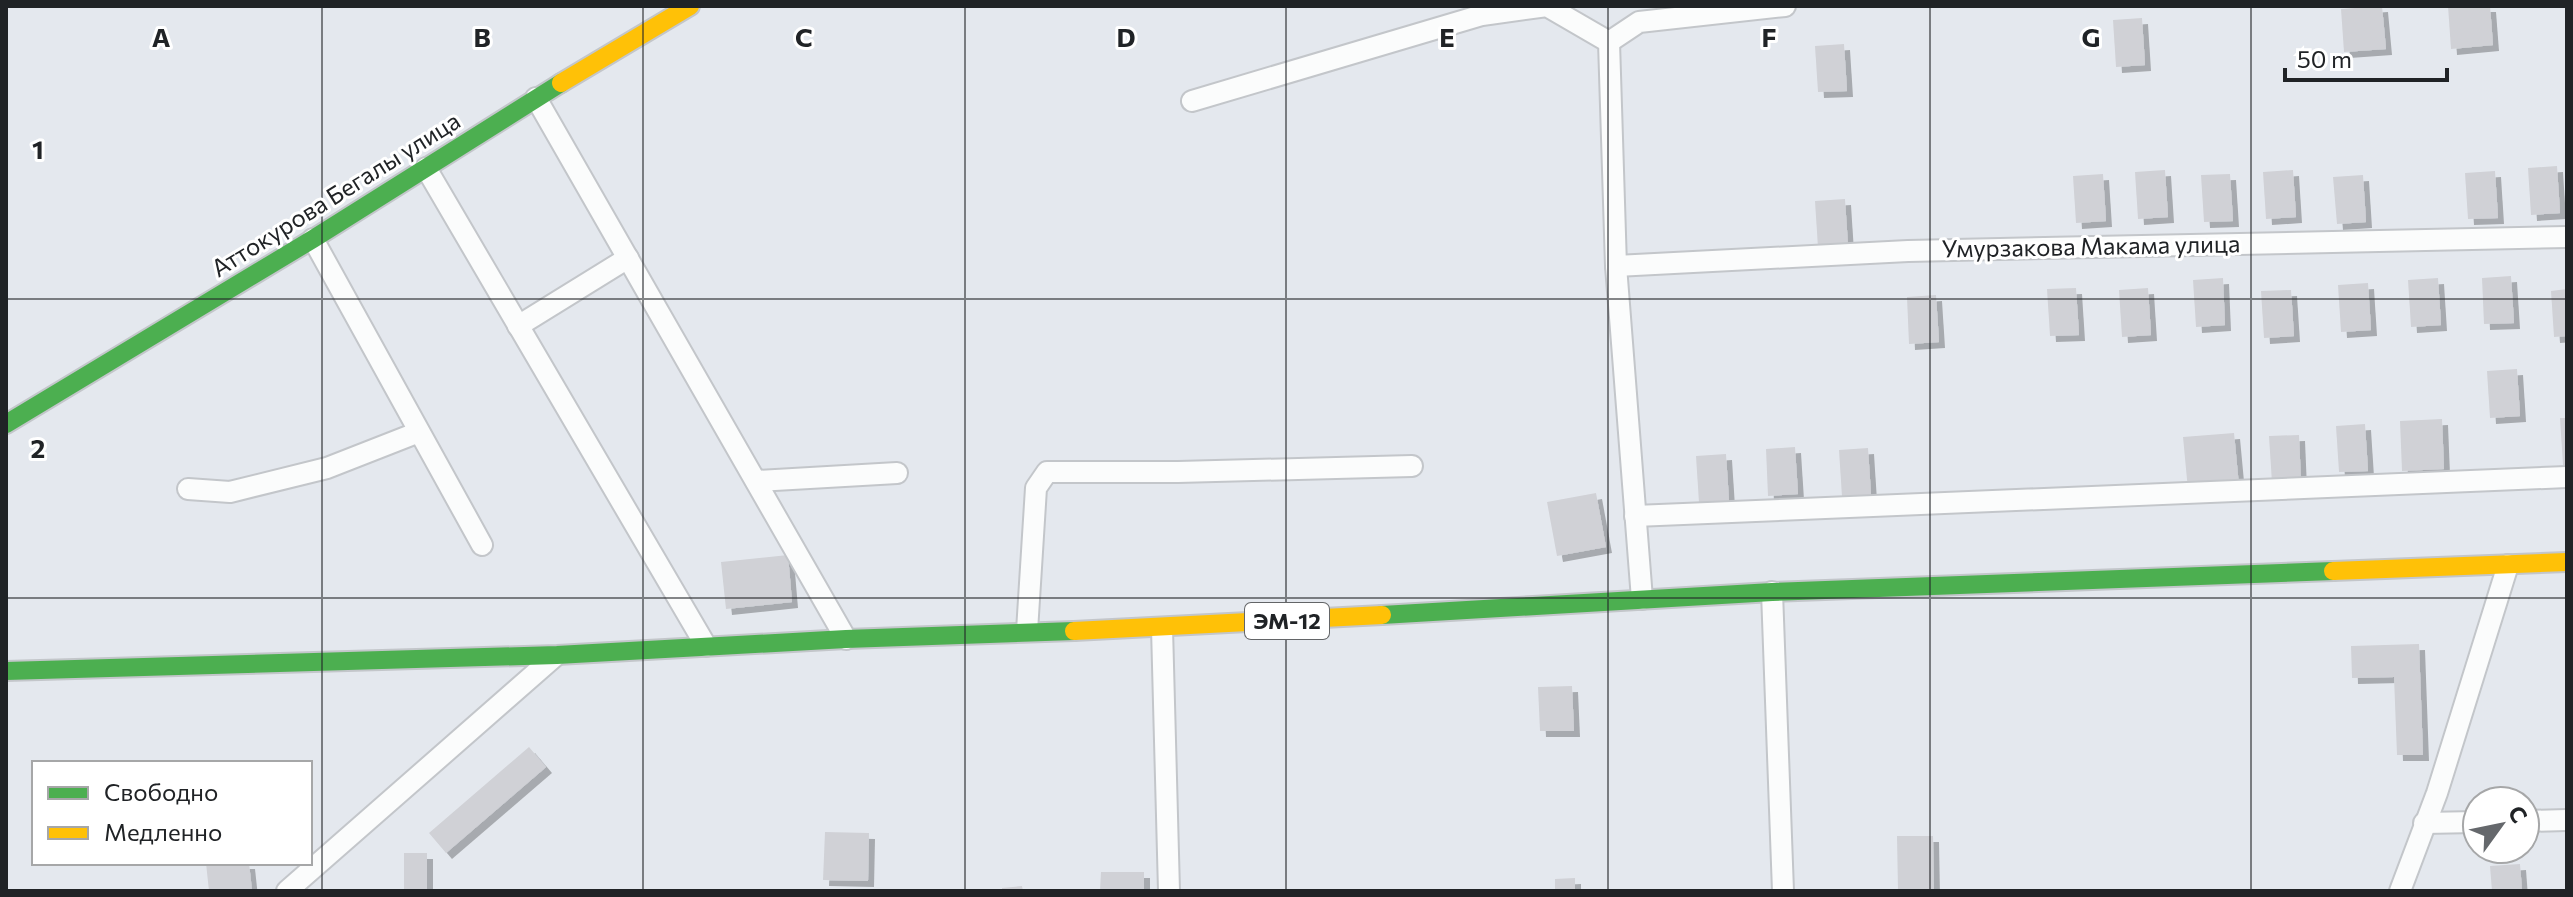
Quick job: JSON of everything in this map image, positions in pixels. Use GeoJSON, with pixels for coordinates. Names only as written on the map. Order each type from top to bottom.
{"type":"FeatureCollection","features":[{"type":"Feature","properties":{"kind":"main road","name":"Аттокурова Бегалы улица"},"geometry":{"type":"LineString","coordinates":[[6,424],[690,6]]}},
{"type":"Feature","properties":{"kind":"main road","name":"ЭМ-12"},"geometry":{"type":"LineString","coordinates":[[6,671],[557,655],[846,639],[1162,628],[1772,592],[2567,562]]}},
{"type":"Feature","properties":{"kind":"street"},"geometry":{"type":"LineString","coordinates":[[1192,101],[1482,15],[1547,6],[1609,42]]}},
{"type":"Feature","properties":{"kind":"street"},"geometry":{"type":"LineString","coordinates":[[1609,42],[1639,22],[1785,6]]}},
{"type":"Feature","properties":{"kind":"street"},"geometry":{"type":"LineString","coordinates":[[1609,42],[1616,266],[1642,599]]}},
{"type":"Feature","properties":{"kind":"street"},"geometry":{"type":"LineString","coordinates":[[536,98],[846,639]]}},
{"type":"Feature","properties":{"kind":"street"},"geometry":{"type":"LineString","coordinates":[[426,168],[706,646]]}},
{"type":"Feature","properties":{"kind":"street","name":"Умурзакова Макама улица"},"geometry":{"type":"LineString","coordinates":[[1616,266],[1908,251],[2567,237]]}},
{"type":"Feature","properties":{"kind":"street"},"geometry":{"type":"LineString","coordinates":[[313,239],[482,545]]}},
{"type":"Feature","properties":{"kind":"street"},"geometry":{"type":"LineString","coordinates":[[518,326],[628,258]]}},
{"type":"Feature","properties":{"kind":"street"},"geometry":{"type":"LineString","coordinates":[[188,489],[230,492],[327,468],[419,432]]}},
{"type":"Feature","properties":{"kind":"street"},"geometry":{"type":"LineString","coordinates":[[1027,631],[1036,488],[1047,472],[1412,466]]}},
{"type":"Feature","properties":{"kind":"street"},"geometry":{"type":"LineString","coordinates":[[756,481],[897,473]]}},
{"type":"Feature","properties":{"kind":"street"},"geometry":{"type":"LineString","coordinates":[[1635,516],[2567,477]]}},
{"type":"Feature","properties":{"kind":"street"},"geometry":{"type":"LineString","coordinates":[[2400,891],[2437,793],[2508,565]]}},
{"type":"Feature","properties":{"kind":"street"},"geometry":{"type":"LineString","coordinates":[[1772,592],[1783,891]]}},
{"type":"Feature","properties":{"kind":"street"},"geometry":{"type":"LineString","coordinates":[[1162,628],[1169,891]]}},
{"type":"Feature","properties":{"kind":"street"},"geometry":{"type":"LineString","coordinates":[[287,891],[557,655]]}},
{"type":"Feature","properties":{"kind":"street"},"geometry":{"type":"LineString","coordinates":[[2541,821],[2567,820]]}},
{"type":"Feature","properties":{"kind":"street"},"geometry":{"type":"LineString","coordinates":[[2424,823],[2461,822]]}},
{"type":"Feature","properties":{"kind":"building"},"geometry":{"type":"Polygon","coordinates":[[[2382,6],[2386,49],[2344,52],[2341,9],[2382,6]]]}},
{"type":"Feature","properties":{"kind":"building"},"geometry":{"type":"Polygon","coordinates":[[[2448,6],[2490,6],[2493,45],[2451,49],[2448,6]]]}},
{"type":"Feature","properties":{"kind":"building"},"geometry":{"type":"Polygon","coordinates":[[[2142,18],[2145,65],[2116,67],[2113,20],[2142,18]]]}},
{"type":"Feature","properties":{"kind":"building"},"geometry":{"type":"Polygon","coordinates":[[[1844,44],[1847,91],[1818,92],[1815,46],[1844,44]]]}},
{"type":"Feature","properties":{"kind":"building"},"geometry":{"type":"Polygon","coordinates":[[[2557,166],[2560,213],[2531,215],[2528,168],[2557,166]]]}},
{"type":"Feature","properties":{"kind":"building"},"geometry":{"type":"Polygon","coordinates":[[[2165,170],[2168,217],[2138,219],[2135,172],[2165,170]]]}},
{"type":"Feature","properties":{"kind":"building"},"geometry":{"type":"Polygon","coordinates":[[[2293,170],[2296,217],[2266,219],[2263,172],[2293,170]]]}},
{"type":"Feature","properties":{"kind":"building"},"geometry":{"type":"Polygon","coordinates":[[[2495,171],[2498,218],[2468,219],[2465,173],[2495,171]]]}},
{"type":"Feature","properties":{"kind":"building"},"geometry":{"type":"Polygon","coordinates":[[[2103,174],[2106,221],[2076,223],[2073,176],[2103,174]]]}},
{"type":"Feature","properties":{"kind":"building"},"geometry":{"type":"Polygon","coordinates":[[[2230,174],[2233,221],[2204,222],[2201,175],[2230,174]]]}},
{"type":"Feature","properties":{"kind":"building"},"geometry":{"type":"Polygon","coordinates":[[[2363,175],[2366,222],[2337,224],[2333,177],[2363,175]]]}},
{"type":"Feature","properties":{"kind":"building"},"geometry":{"type":"Polygon","coordinates":[[[1845,199],[1848,246],[1818,248],[1815,201],[1845,199]]]}},
{"type":"Feature","properties":{"kind":"building"},"geometry":{"type":"Polygon","coordinates":[[[2511,276],[2514,323],[2484,324],[2482,278],[2511,276]]]}},
{"type":"Feature","properties":{"kind":"building"},"geometry":{"type":"Polygon","coordinates":[[[2223,278],[2225,325],[2196,327],[2193,280],[2223,278]]]}},
{"type":"Feature","properties":{"kind":"building"},"geometry":{"type":"Polygon","coordinates":[[[2438,278],[2441,325],[2411,327],[2408,280],[2438,278]]]}},
{"type":"Feature","properties":{"kind":"building"},"geometry":{"type":"Polygon","coordinates":[[[2368,283],[2371,330],[2341,332],[2338,285],[2368,283]]]}},
{"type":"Feature","properties":{"kind":"building"},"geometry":{"type":"Polygon","coordinates":[[[2076,288],[2079,335],[2050,336],[2047,289],[2076,288]]]}},
{"type":"Feature","properties":{"kind":"building"},"geometry":{"type":"Polygon","coordinates":[[[2148,288],[2151,335],[2122,337],[2119,290],[2148,288]]]}},
{"type":"Feature","properties":{"kind":"building"},"geometry":{"type":"Polygon","coordinates":[[[2567,289],[2567,336],[2554,337],[2551,291],[2567,289]]]}},
{"type":"Feature","properties":{"kind":"building"},"geometry":{"type":"Polygon","coordinates":[[[2291,290],[2294,336],[2264,338],[2261,291],[2291,290]]]}},
{"type":"Feature","properties":{"kind":"building"},"geometry":{"type":"Polygon","coordinates":[[[1936,295],[1939,342],[1909,344],[1907,297],[1936,295]]]}},
{"type":"Feature","properties":{"kind":"building"},"geometry":{"type":"Polygon","coordinates":[[[2517,369],[2520,416],[2490,418],[2487,371],[2517,369]]]}},
{"type":"Feature","properties":{"kind":"building"},"geometry":{"type":"Polygon","coordinates":[[[2560,418],[2567,418],[2567,465],[2563,465],[2560,418]]]}},
{"type":"Feature","properties":{"kind":"building"},"geometry":{"type":"Polygon","coordinates":[[[2442,419],[2444,469],[2402,471],[2400,421],[2442,419]]]}},
{"type":"Feature","properties":{"kind":"building"},"geometry":{"type":"Polygon","coordinates":[[[2365,424],[2368,471],[2339,472],[2336,426],[2365,424]]]}},
{"type":"Feature","properties":{"kind":"building"},"geometry":{"type":"Polygon","coordinates":[[[2234,433],[2239,486],[2188,490],[2183,437],[2234,433]]]}},
{"type":"Feature","properties":{"kind":"building"},"geometry":{"type":"Polygon","coordinates":[[[2299,435],[2301,482],[2272,483],[2269,436],[2299,435]]]}},
{"type":"Feature","properties":{"kind":"building"},"geometry":{"type":"Polygon","coordinates":[[[1795,447],[1798,494],[1768,496],[1766,449],[1795,447]]]}},
{"type":"Feature","properties":{"kind":"building"},"geometry":{"type":"Polygon","coordinates":[[[1868,448],[1871,495],[1842,497],[1839,450],[1868,448]]]}},
{"type":"Feature","properties":{"kind":"building"},"geometry":{"type":"Polygon","coordinates":[[[1726,454],[1729,501],[1699,503],[1696,456],[1726,454]]]}},
{"type":"Feature","properties":{"kind":"building"},"geometry":{"type":"Polygon","coordinates":[[[1596,493],[1606,547],[1557,556],[1547,502],[1596,493]]]}},
{"type":"Feature","properties":{"kind":"building"},"geometry":{"type":"Polygon","coordinates":[[[788,555],[792,602],[726,609],[721,562],[788,555]]]}},
{"type":"Feature","properties":{"kind":"building"},"geometry":{"type":"Polygon","coordinates":[[[2419,644],[2423,755],[2397,755],[2394,677],[2352,678],[2351,646],[2419,644]]]}},
{"type":"Feature","properties":{"kind":"building"},"geometry":{"type":"Polygon","coordinates":[[[1572,686],[1574,731],[1540,731],[1538,687],[1572,686]]]}},
{"type":"Feature","properties":{"kind":"building"},"geometry":{"type":"Polygon","coordinates":[[[529,747],[546,767],[446,853],[429,833],[529,747]]]}},
{"type":"Feature","properties":{"kind":"building"},"geometry":{"type":"Polygon","coordinates":[[[825,832],[869,833],[868,881],[823,880],[825,832]]]}},
{"type":"Feature","properties":{"kind":"building"},"geometry":{"type":"Polygon","coordinates":[[[1897,836],[1933,836],[1934,891],[1898,891],[1897,836]]]}},
{"type":"Feature","properties":{"kind":"building"},"geometry":{"type":"Polygon","coordinates":[[[404,853],[427,853],[427,891],[404,891],[404,853]]]}},
{"type":"Feature","properties":{"kind":"building"},"geometry":{"type":"Polygon","coordinates":[[[206,865],[249,865],[252,891],[209,891],[206,865]]]}},
{"type":"Feature","properties":{"kind":"building"},"geometry":{"type":"Polygon","coordinates":[[[2520,865],[2522,891],[2492,891],[2490,866],[2520,865]]]}},
{"type":"Feature","properties":{"kind":"building"},"geometry":{"type":"Polygon","coordinates":[[[1101,872],[1144,872],[1144,891],[1100,891],[1101,872]]]}},
{"type":"Feature","properties":{"kind":"building"},"geometry":{"type":"Polygon","coordinates":[[[1575,878],[1575,891],[1555,891],[1555,879],[1575,878]]]}},
{"type":"Feature","properties":{"kind":"building"},"geometry":{"type":"Polygon","coordinates":[[[1022,886],[1023,891],[1002,891],[1002,888],[1022,886]]]}},
{"type":"Feature","properties":{"kind":"traffic: fast"},"geometry":{"type":"LineString","coordinates":[[6,424],[313,239],[561,83]]}},
{"type":"Feature","properties":{"kind":"traffic: fast"},"geometry":{"type":"LineString","coordinates":[[1382,615],[1772,592],[2333,571]]}},
{"type":"Feature","properties":{"kind":"traffic: fast"},"geometry":{"type":"LineString","coordinates":[[6,671],[557,655],[846,639],[1074,631]]}},
{"type":"Feature","properties":{"kind":"traffic: slow"},"geometry":{"type":"LineString","coordinates":[[561,83],[690,6]]}},
{"type":"Feature","properties":{"kind":"traffic: slow"},"geometry":{"type":"LineString","coordinates":[[2333,571],[2567,562]]}},
{"type":"Feature","properties":{"kind":"traffic: slow"},"geometry":{"type":"LineString","coordinates":[[1074,631],[1382,615]]}}]}
